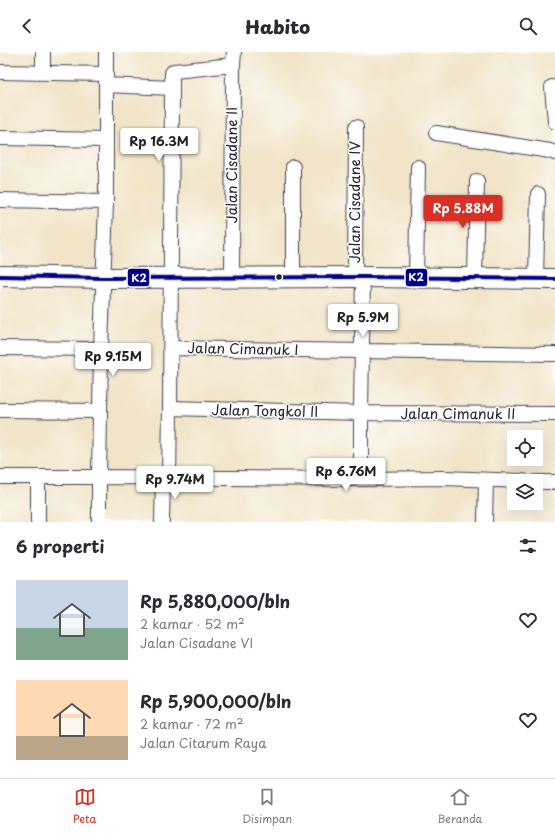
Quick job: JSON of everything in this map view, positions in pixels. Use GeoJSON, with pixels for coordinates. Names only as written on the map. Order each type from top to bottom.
{"type":"FeatureCollection","features":[{"type":"Feature","properties":{"kind":"street"},"geometry":{"type":"LineString","coordinates":[[43,52],[43,73]]}},
{"type":"Feature","properties":{"kind":"street"},"geometry":{"type":"LineString","coordinates":[[99,522],[98,477],[106,202],[106,52]]}},
{"type":"Feature","properties":{"kind":"street"},"geometry":{"type":"LineString","coordinates":[[162,522],[170,408],[172,73],[174,71],[234,59]]}},
{"type":"Feature","properties":{"kind":"street","name":"Jalan Cisadane II"},"geometry":{"type":"LineString","coordinates":[[232,277],[234,59]]}},
{"type":"Feature","properties":{"kind":"street"},"geometry":{"type":"LineString","coordinates":[[0,72],[43,73],[106,79],[172,88]]}},
{"type":"Feature","properties":{"kind":"street"},"geometry":{"type":"LineString","coordinates":[[552,87],[555,122]]}},
{"type":"Feature","properties":{"kind":"street","name":"Jalan Cisadane IV"},"geometry":{"type":"LineString","coordinates":[[356,127],[362,351],[360,479]]}},
{"type":"Feature","properties":{"kind":"street"},"geometry":{"type":"LineString","coordinates":[[436,133],[555,152]]}},
{"type":"Feature","properties":{"kind":"street"},"geometry":{"type":"LineString","coordinates":[[0,138],[106,140]]}},
{"type":"Feature","properties":{"kind":"street"},"geometry":{"type":"LineString","coordinates":[[293,167],[293,277]]}},
{"type":"Feature","properties":{"kind":"street"},"geometry":{"type":"LineString","coordinates":[[416,278],[418,167]]}},
{"type":"Feature","properties":{"kind":"street"},"geometry":{"type":"LineString","coordinates":[[475,278],[477,181]]}},
{"type":"Feature","properties":{"kind":"street"},"geometry":{"type":"LineString","coordinates":[[0,276],[103,278],[359,277],[546,279],[538,194]]}},
{"type":"Feature","properties":{"kind":"street"},"geometry":{"type":"LineString","coordinates":[[0,200],[106,202]]}},
{"type":"Feature","properties":{"kind":"street"},"geometry":{"type":"LineString","coordinates":[[0,348],[101,349]]}},
{"type":"Feature","properties":{"kind":"street","name":"Jalan Cimanuk I"},"geometry":{"type":"LineString","coordinates":[[171,348],[555,354]]}},
{"type":"Feature","properties":{"kind":"street","name":"Jalan Tongkol II"},"geometry":{"type":"LineString","coordinates":[[170,408],[361,413]]}},
{"type":"Feature","properties":{"kind":"street"},"geometry":{"type":"LineString","coordinates":[[0,410],[100,411]]}},
{"type":"Feature","properties":{"kind":"street","name":"Jalan Cimanuk II"},"geometry":{"type":"LineString","coordinates":[[361,413],[555,414]]}},
{"type":"Feature","properties":{"kind":"street"},"geometry":{"type":"LineString","coordinates":[[0,477],[444,478],[507,481]]}},
{"type":"Feature","properties":{"kind":"street"},"geometry":{"type":"LineString","coordinates":[[38,477],[38,522]]}},
{"type":"Feature","properties":{"kind":"street"},"geometry":{"type":"LineString","coordinates":[[485,522],[486,480]]}},
{"type":"Feature","properties":{"kind":"street"},"geometry":{"type":"LineString","coordinates":[[543,482],[555,482]]}},
{"type":"Feature","properties":{"kind":"transit line","name":"K2"},"geometry":{"type":"LineString","coordinates":[[0,276],[103,278],[363,277],[555,279]]}}]}
